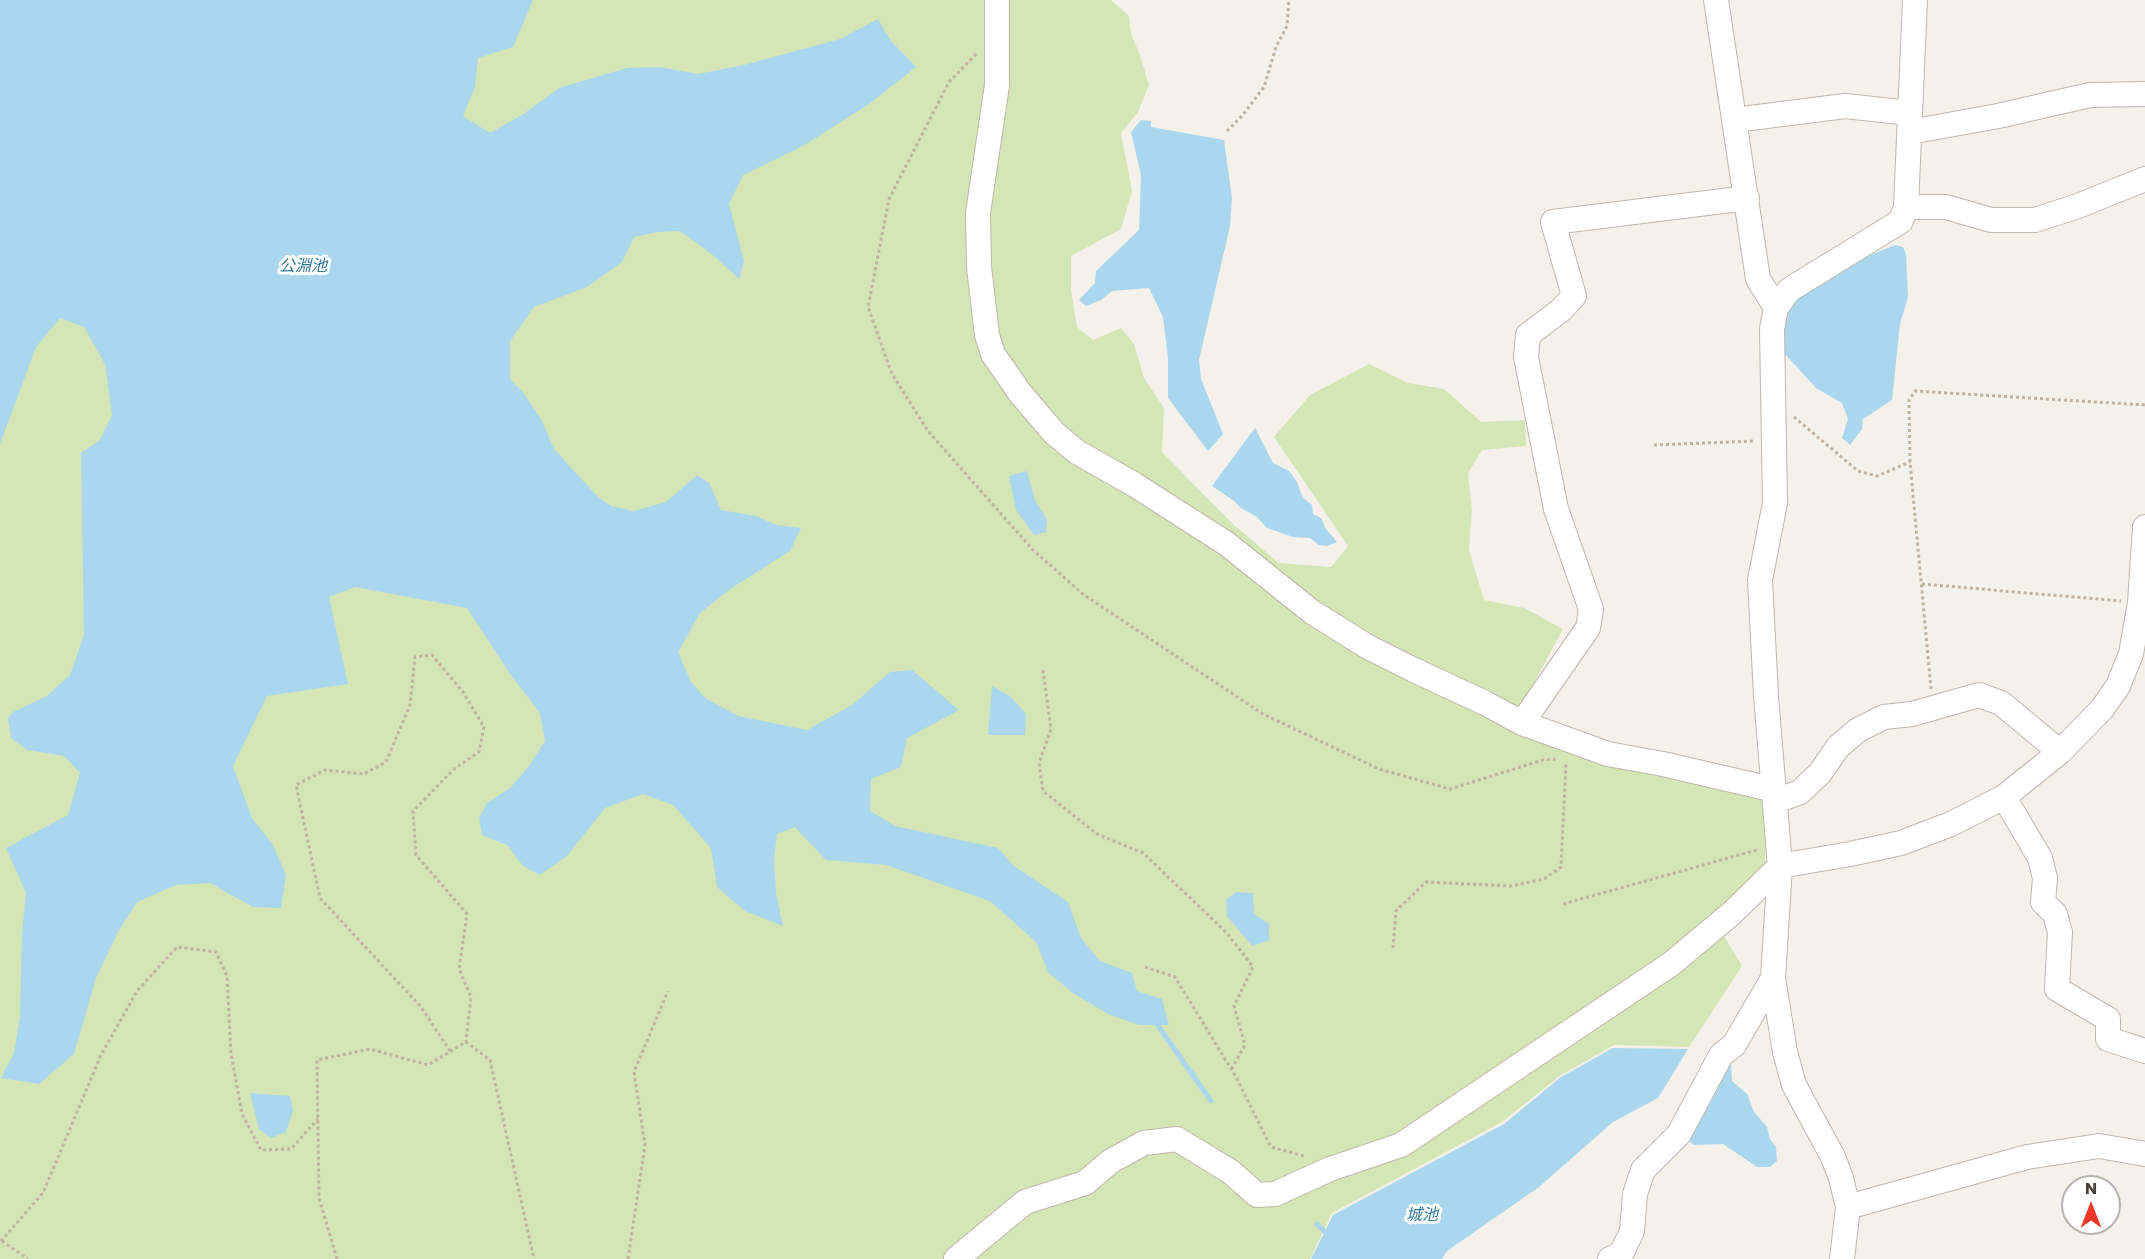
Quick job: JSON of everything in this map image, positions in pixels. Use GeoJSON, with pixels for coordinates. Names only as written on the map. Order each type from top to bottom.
{"type":"FeatureCollection","features":[{"type":"Feature","properties":{"kind":"street"},"geometry":{"type":"LineString","coordinates":[[997,0],[997,85],[978,213],[979,267],[987,335],[993,354],[1020,393],[1054,433],[1077,452],[1135,485],[1227,544],[1312,612],[1368,647],[1522,723],[1608,754],[1663,764],[1775,795],[1800,792],[1820,773],[1838,747],[1858,730],[1884,717],[1912,714],[1979,694],[2001,703],[2060,752]]}},
{"type":"Feature","properties":{"kind":"street"},"geometry":{"type":"LineString","coordinates":[[1716,0],[1758,279],[1776,308]]}},
{"type":"Feature","properties":{"kind":"street"},"geometry":{"type":"LineString","coordinates":[[1842,1259],[1848,1207],[1841,1178],[1833,1157],[1794,1085],[1785,1052],[1773,978],[1779,855],[1766,696],[1760,580],[1775,503],[1772,329],[1776,308],[1789,290],[1901,221],[1906,207],[1915,0]]}},
{"type":"Feature","properties":{"kind":"street"},"geometry":{"type":"LineString","coordinates":[[1735,120],[1845,106],[1910,123],[1998,116],[2090,94],[2145,94]]}},
{"type":"Feature","properties":{"kind":"street"},"geometry":{"type":"LineString","coordinates":[[1906,207],[1946,207],[1991,220],[2035,220],[2078,206],[2145,179]]}},
{"type":"Feature","properties":{"kind":"street"},"geometry":{"type":"LineString","coordinates":[[1522,723],[1588,628],[1591,609],[1556,509],[1526,357],[1528,335],[1561,310],[1574,296],[1553,222],[1747,198]]}},
{"type":"Feature","properties":{"kind":"street"},"geometry":{"type":"LineString","coordinates":[[1779,855],[1850,854],[1901,843],[1951,824],[2004,797],[2060,752],[2102,709],[2138,655],[2139,603],[2145,527]]}},
{"type":"Feature","properties":{"kind":"street"},"geometry":{"type":"LineString","coordinates":[[2004,797],[2040,858],[2045,878],[2043,902],[2055,914],[2060,932],[2057,989],[2108,1019],[2108,1039],[2145,1051]]}},
{"type":"Feature","properties":{"kind":"street"},"geometry":{"type":"LineString","coordinates":[[956,1259],[1025,1202],[1085,1183],[1111,1161],[1144,1143],[1177,1139],[1231,1172],[1257,1195],[1275,1194],[1330,1169],[1401,1145],[1671,964],[1732,913],[1779,855]]}},
{"type":"Feature","properties":{"kind":"street"},"geometry":{"type":"LineString","coordinates":[[1610,1259],[1621,1254],[1632,1231],[1635,1194],[1643,1170],[1679,1134],[1721,1055],[1734,1045],[1773,978]]}},
{"type":"Feature","properties":{"kind":"street"},"geometry":{"type":"LineString","coordinates":[[1848,1207],[2027,1157],[2099,1146],[2145,1154]]}},
{"type":"Feature","properties":{"kind":"path"},"geometry":{"type":"LineString","coordinates":[[1227,131],[1242,116],[1264,87],[1276,46],[1287,26],[1289,0]]}},
{"type":"Feature","properties":{"kind":"path"},"geometry":{"type":"LineString","coordinates":[[997,33],[949,82],[889,199],[868,307],[892,374],[928,431],[1033,550],[1084,595],[1263,714],[1379,769],[1450,789],[1543,760],[1566,759],[1561,867],[1544,879],[1511,886],[1426,882],[1396,911],[1393,948]]}},
{"type":"Feature","properties":{"kind":"path"},"geometry":{"type":"LineString","coordinates":[[1932,708],[1910,462],[1909,400],[1916,391],[2145,405]]}},
{"type":"Feature","properties":{"kind":"path"},"geometry":{"type":"LineString","coordinates":[[1774,407],[1794,417],[1858,471],[1877,476],[1910,462]]}},
{"type":"Feature","properties":{"kind":"path"},"geometry":{"type":"LineString","coordinates":[[1654,446],[1774,440]]}},
{"type":"Feature","properties":{"kind":"path"},"geometry":{"type":"LineString","coordinates":[[1922,584],[2139,603]]}},
{"type":"Feature","properties":{"kind":"path"},"geometry":{"type":"LineString","coordinates":[[450,1051],[421,1007],[320,898],[296,785],[325,770],[364,774],[386,762],[410,705],[415,657],[432,655],[463,692],[484,727],[479,752],[454,769],[413,811],[416,855],[467,914],[459,969],[471,997],[466,1042]]}},
{"type":"Feature","properties":{"kind":"path"},"geometry":{"type":"LineString","coordinates":[[1043,670],[1051,729],[1039,763],[1043,790],[1097,834],[1143,853],[1227,933],[1253,967],[1234,1006],[1245,1045],[1232,1070]]}},
{"type":"Feature","properties":{"kind":"path"},"geometry":{"type":"LineString","coordinates":[[1563,904],[1779,855]]}},
{"type":"Feature","properties":{"kind":"path"},"geometry":{"type":"LineString","coordinates":[[28,1259],[1,1240],[43,1193],[101,1055],[137,991],[177,947],[216,952],[227,976],[231,1054],[242,1114],[261,1150],[291,1149],[318,1119]]}},
{"type":"Feature","properties":{"kind":"path"},"geometry":{"type":"LineString","coordinates":[[1145,967],[1175,977],[1232,1070],[1270,1147],[1306,1157],[1330,1169]]}},
{"type":"Feature","properties":{"kind":"path"},"geometry":{"type":"LineString","coordinates":[[628,1259],[645,1145],[634,1072],[668,991]]}},
{"type":"Feature","properties":{"kind":"path"},"geometry":{"type":"LineString","coordinates":[[337,1259],[319,1198],[317,1060],[370,1048],[428,1065],[466,1042]]}},
{"type":"Feature","properties":{"kind":"path"},"geometry":{"type":"LineString","coordinates":[[466,1042],[490,1060],[534,1259]]}},
{"type":"Feature","properties":{"kind":"green space"},"geometry":{"type":"Polygon","coordinates":[[[0,0],[1111,0],[1129,16],[1131,34],[1149,85],[1138,112],[1121,133],[1132,191],[1121,229],[1071,256],[1071,290],[1077,327],[1093,340],[1121,328],[1134,344],[1144,378],[1164,408],[1162,452],[1234,525],[1279,563],[1331,567],[1348,546],[1274,437],[1310,395],[1369,364],[1408,383],[1444,389],[1481,422],[1525,420],[1526,446],[1482,450],[1468,473],[1472,510],[1469,550],[1484,600],[1524,608],[1563,629],[1521,707],[1519,728],[1766,799],[1765,895],[1723,934],[1742,966],[1689,1047],[1614,1045],[1561,1075],[1502,1122],[1332,1213],[1310,1259],[0,1259],[0,0]]]}},
{"type":"Feature","properties":{"kind":"water","name":"公淵池"},"geometry":{"type":"Polygon","coordinates":[[[0,0],[533,0],[513,47],[478,58],[475,87],[463,116],[490,133],[522,115],[559,88],[627,68],[660,67],[698,74],[744,65],[840,39],[878,19],[891,41],[916,67],[869,104],[803,146],[743,175],[729,204],[744,261],[739,279],[714,256],[680,231],[658,232],[634,237],[622,262],[587,287],[534,307],[510,341],[510,379],[523,392],[542,421],[554,449],[597,496],[611,506],[634,511],[666,502],[697,475],[709,483],[721,510],[756,516],[776,525],[801,528],[790,551],[730,589],[700,613],[678,652],[691,682],[705,698],[738,716],[807,730],[852,705],[890,672],[912,670],[959,710],[907,738],[901,767],[871,779],[870,811],[895,826],[998,848],[1015,867],[1068,902],[1081,938],[1100,961],[1132,973],[1137,991],[1162,999],[1169,1025],[1139,1025],[1108,1014],[1073,993],[1048,972],[1036,942],[990,901],[886,865],[826,860],[795,827],[777,834],[774,859],[776,893],[783,926],[745,911],[717,887],[711,848],[673,805],[643,794],[605,808],[567,856],[540,875],[523,866],[507,845],[482,835],[479,818],[486,804],[511,787],[529,766],[545,741],[540,713],[510,674],[467,608],[355,587],[329,597],[348,684],[267,696],[233,766],[252,818],[273,845],[286,875],[281,908],[253,907],[210,883],[176,885],[137,902],[118,932],[96,978],[74,1054],[39,1084],[1,1078],[14,1053],[20,1017],[22,933],[26,893],[6,848],[68,815],[80,773],[64,756],[27,750],[11,738],[8,718],[13,712],[47,696],[70,675],[84,635],[81,453],[100,440],[112,415],[105,364],[84,327],[60,318],[36,347],[0,444],[0,0]]]}},
{"type":"Feature","properties":{"kind":"water"},"geometry":{"type":"Polygon","coordinates":[[[1141,120],[1151,121],[1151,127],[1224,140],[1232,198],[1230,226],[1199,360],[1201,379],[1223,434],[1208,451],[1168,398],[1168,358],[1163,317],[1149,288],[1112,291],[1101,300],[1086,306],[1079,300],[1095,283],[1096,271],[1139,230],[1141,175],[1131,132],[1141,120]]]}},
{"type":"Feature","properties":{"kind":"water"},"geometry":{"type":"Polygon","coordinates":[[[1895,245],[1903,247],[1906,254],[1908,297],[1900,324],[1892,400],[1863,419],[1862,429],[1850,445],[1842,438],[1848,419],[1842,403],[1816,388],[1785,354],[1778,337],[1784,306],[1865,257],[1895,245]]]}},
{"type":"Feature","properties":{"kind":"water"},"geometry":{"type":"Polygon","coordinates":[[[1255,428],[1273,463],[1289,471],[1297,482],[1303,498],[1312,505],[1313,514],[1321,518],[1326,529],[1337,542],[1327,546],[1319,545],[1310,538],[1293,537],[1267,528],[1257,517],[1212,486],[1255,428]]]}},
{"type":"Feature","properties":{"kind":"water"},"geometry":{"type":"Polygon","coordinates":[[[1027,471],[1035,500],[1047,520],[1046,532],[1034,535],[1016,510],[1009,476],[1027,471]]]}},
{"type":"Feature","properties":{"kind":"water"},"geometry":{"type":"Polygon","coordinates":[[[992,686],[1010,696],[1026,714],[1025,735],[988,735],[992,686]]]}},
{"type":"Feature","properties":{"kind":"water"},"geometry":{"type":"Polygon","coordinates":[[[1236,892],[1253,893],[1254,914],[1269,924],[1269,940],[1252,946],[1227,916],[1226,900],[1236,892]]]}},
{"type":"Feature","properties":{"kind":"water","name":"城池"},"geometry":{"type":"Polygon","coordinates":[[[1613,1048],[1688,1049],[1658,1098],[1613,1122],[1539,1187],[1447,1251],[1442,1259],[1311,1259],[1333,1215],[1504,1124],[1561,1077],[1613,1048]]]}},
{"type":"Feature","properties":{"kind":"water"},"geometry":{"type":"Polygon","coordinates":[[[1726,1059],[1731,1063],[1732,1081],[1747,1094],[1754,1112],[1767,1127],[1770,1139],[1776,1147],[1777,1161],[1770,1167],[1757,1167],[1723,1144],[1694,1145],[1684,1136],[1726,1059]]]}},
{"type":"Feature","properties":{"kind":"water"},"geometry":{"type":"Polygon","coordinates":[[[250,1093],[290,1096],[293,1111],[286,1132],[271,1138],[259,1129],[250,1093]]]}},
{"type":"Feature","properties":{"kind":"waterway"},"geometry":{"type":"LineString","coordinates":[[1154,1020],[1211,1101]]}},
{"type":"Feature","properties":{"kind":"waterway"},"geometry":{"type":"LineString","coordinates":[[1317,1224],[1329,1236]]}}]}
